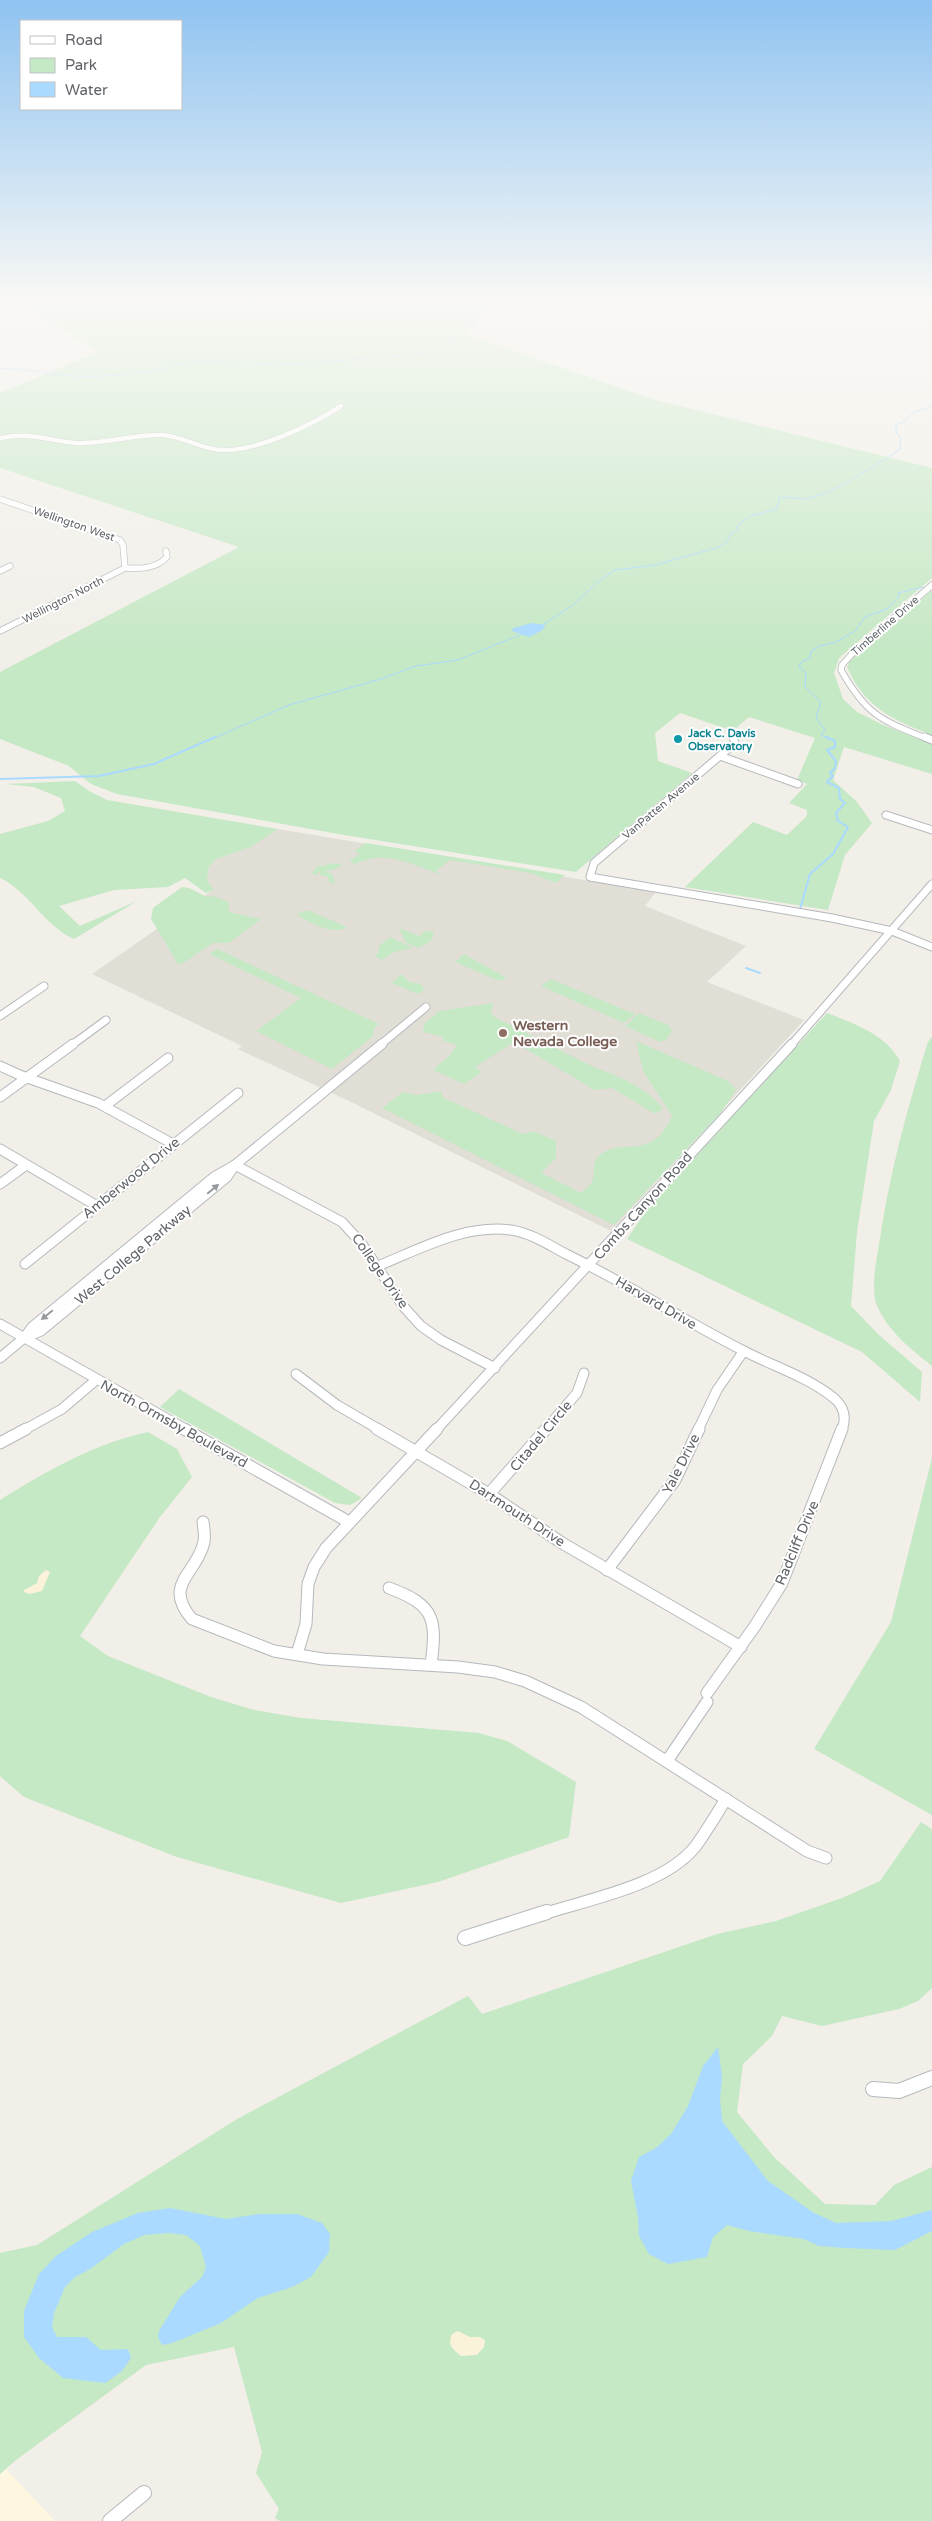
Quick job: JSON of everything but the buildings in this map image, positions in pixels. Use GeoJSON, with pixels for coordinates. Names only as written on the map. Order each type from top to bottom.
{"type":"FeatureCollection","features":[{"type":"Feature","properties":{"kind":"street"},"geometry":{"type":"LineString","coordinates":[[0,438],[38,436],[85,443],[136,436],[172,436],[184,438],[215,450],[235,450],[250,447],[317,418]]}},
{"type":"Feature","properties":{"kind":"street","name":"Wellington West"},"geometry":{"type":"LineString","coordinates":[[0,499],[120,540],[123,545],[125,568]]}},
{"type":"Feature","properties":{"kind":"street"},"geometry":{"type":"LineString","coordinates":[[125,568],[139,569],[158,564],[166,560],[166,551]]}},
{"type":"Feature","properties":{"kind":"street"},"geometry":{"type":"LineString","coordinates":[[0,571],[10,566]]}},
{"type":"Feature","properties":{"kind":"street","name":"Wellington North"},"geometry":{"type":"LineString","coordinates":[[0,631],[125,568]]}},
{"type":"Feature","properties":{"kind":"street","name":"Timberline Drive"},"geometry":{"type":"LineString","coordinates":[[932,585],[850,655],[842,665],[842,670],[856,695],[875,715],[932,740]]}},
{"type":"Feature","properties":{"kind":"street","name":"VanPatten Avenue"},"geometry":{"type":"LineString","coordinates":[[734,737],[734,743],[720,756],[604,852],[594,863],[590,877],[832,918],[892,931]]}},
{"type":"Feature","properties":{"kind":"street"},"geometry":{"type":"LineString","coordinates":[[720,756],[798,784]]}},
{"type":"Feature","properties":{"kind":"street"},"geometry":{"type":"LineString","coordinates":[[886,815],[932,830]]}},
{"type":"Feature","properties":{"kind":"street","name":"Combs Canyon Road"},"geometry":{"type":"LineString","coordinates":[[297,1654],[306,1624],[308,1584],[314,1567],[326,1548],[590,1265],[892,931],[932,884]]}},
{"type":"Feature","properties":{"kind":"street"},"geometry":{"type":"LineString","coordinates":[[892,931],[932,947]]}},
{"type":"Feature","properties":{"kind":"street"},"geometry":{"type":"LineString","coordinates":[[0,1016],[44,986]]}},
{"type":"Feature","properties":{"kind":"street","name":"West College Parkway"},"geometry":{"type":"LineString","coordinates":[[0,1358],[24,1338],[34,1335],[48,1325],[227,1177],[235,1165],[426,1008]]}},
{"type":"Feature","properties":{"kind":"street"},"geometry":{"type":"LineString","coordinates":[[0,1096],[106,1020]]}},
{"type":"Feature","properties":{"kind":"street"},"geometry":{"type":"LineString","coordinates":[[105,1106],[168,1058]]}},
{"type":"Feature","properties":{"kind":"street"},"geometry":{"type":"LineString","coordinates":[[0,1066],[25,1079],[86,1098],[105,1106],[173,1144]]}},
{"type":"Feature","properties":{"kind":"street","name":"Amberwood Drive"},"geometry":{"type":"LineString","coordinates":[[26,1264],[238,1093]]}},
{"type":"Feature","properties":{"kind":"street"},"geometry":{"type":"LineString","coordinates":[[0,1149],[97,1206]]}},
{"type":"Feature","properties":{"kind":"street"},"geometry":{"type":"LineString","coordinates":[[0,1184],[26,1165]]}},
{"type":"Feature","properties":{"kind":"street","name":"College Drive"},"geometry":{"type":"LineString","coordinates":[[235,1165],[342,1222],[355,1233],[402,1304],[422,1326],[495,1368]]}},
{"type":"Feature","properties":{"kind":"street","name":"Harvard Drive"},"geometry":{"type":"LineString","coordinates":[[378,1266],[463,1233],[493,1228],[517,1231],[590,1265],[743,1352],[818,1388]]}},
{"type":"Feature","properties":{"kind":"street","name":"North Ormsby Boulevard"},"geometry":{"type":"LineString","coordinates":[[0,1324],[349,1522]]}},
{"type":"Feature","properties":{"kind":"street","name":"Yale Drive"},"geometry":{"type":"LineString","coordinates":[[607,1570],[675,1480],[717,1390],[743,1352]]}},
{"type":"Feature","properties":{"kind":"street","name":"Citadel Circle"},"geometry":{"type":"LineString","coordinates":[[489,1494],[577,1393],[584,1373]]}},
{"type":"Feature","properties":{"kind":"street","name":"Dartmouth Drive"},"geometry":{"type":"LineString","coordinates":[[296,1374],[337,1404],[489,1494],[547,1534],[741,1647]]}},
{"type":"Feature","properties":{"kind":"street"},"geometry":{"type":"LineString","coordinates":[[0,1443],[62,1409],[96,1380]]}},
{"type":"Feature","properties":{"kind":"street","name":"Radcliff Drive"},"geometry":{"type":"LineString","coordinates":[[707,1698],[782,1582],[845,1422],[845,1416],[840,1404],[818,1388]]}},
{"type":"Feature","properties":{"kind":"street"},"geometry":{"type":"LineString","coordinates":[[204,1522],[204,1540],[200,1552],[186,1572],[181,1588],[180,1603],[183,1612],[192,1620],[274,1651],[323,1659],[431,1665],[495,1672],[525,1681],[581,1707],[807,1851],[826,1858]]}},
{"type":"Feature","properties":{"kind":"street"},"geometry":{"type":"LineString","coordinates":[[389,1588],[412,1595],[425,1605],[432,1614],[436,1630],[431,1665]]}},
{"type":"Feature","properties":{"kind":"street"},"geometry":{"type":"LineString","coordinates":[[666,1761],[707,1698]]}},
{"type":"Feature","properties":{"kind":"street"},"geometry":{"type":"LineString","coordinates":[[465,1938],[647,1880],[676,1863],[694,1848],[726,1799]]}},
{"type":"Feature","properties":{"kind":"street"},"geometry":{"type":"LineString","coordinates":[[873,2089],[899,2092],[932,2078]]}},
{"type":"Feature","properties":{"kind":"street"},"geometry":{"type":"LineString","coordinates":[[110,2521],[144,2493]]}},
{"type":"Feature","properties":{"kind":"shaded area","name":"Western Nevada College"},"geometry":{"type":"Polygon","coordinates":[[[278,829],[656,892],[645,906],[746,946],[707,982],[804,1020],[611,1231],[349,1101],[238,1049],[242,1046],[92,974],[213,890],[207,880],[209,867],[216,859],[251,847],[278,829]]]}},
{"type":"Feature","properties":{"kind":"shaded area"},"geometry":{"type":"Polygon","coordinates":[[[6,2469],[55,2521],[0,2521],[0,2474],[6,2469]]]}},
{"type":"Feature","properties":{"kind":"green space"},"geometry":{"type":"Polygon","coordinates":[[[0,418],[727,418],[932,468],[932,578],[839,658],[834,673],[843,699],[857,712],[881,724],[932,744],[932,774],[844,747],[833,780],[857,802],[872,823],[845,855],[828,910],[685,887],[753,822],[787,835],[807,816],[807,810],[789,803],[807,784],[797,780],[815,738],[749,717],[733,731],[680,713],[655,733],[658,761],[692,773],[576,872],[344,835],[117,794],[91,784],[69,766],[0,739],[0,672],[239,547],[0,468],[0,418]]]}},
{"type":"Feature","properties":{"kind":"green space"},"geometry":{"type":"Polygon","coordinates":[[[932,590],[932,735],[893,718],[872,703],[862,693],[847,667],[850,661],[932,590]]]}},
{"type":"Feature","properties":{"kind":"green space"},"geometry":{"type":"Polygon","coordinates":[[[75,781],[107,800],[278,829],[251,847],[216,859],[209,867],[207,880],[214,890],[206,893],[185,878],[168,887],[114,890],[59,906],[80,926],[137,901],[74,939],[54,926],[20,891],[0,878],[0,834],[48,821],[65,811],[61,798],[34,787],[6,784],[75,781]]]}},
{"type":"Feature","properties":{"kind":"green space"},"geometry":{"type":"Polygon","coordinates":[[[366,843],[565,875],[556,883],[530,873],[450,860],[436,871],[442,875],[389,858],[367,860],[355,864],[349,861],[360,854],[354,851],[366,843]]]}},
{"type":"Feature","properties":{"kind":"green space"},"geometry":{"type":"Polygon","coordinates":[[[333,863],[343,865],[333,870],[325,871],[333,875],[335,884],[328,881],[328,877],[320,875],[321,871],[318,872],[318,875],[311,874],[317,867],[333,863]]]}},
{"type":"Feature","properties":{"kind":"green space"},"geometry":{"type":"Polygon","coordinates":[[[182,887],[189,888],[207,897],[213,896],[229,902],[229,912],[261,919],[229,943],[213,943],[182,964],[178,964],[151,919],[153,908],[182,887]]]}},
{"type":"Feature","properties":{"kind":"green space"},"geometry":{"type":"Polygon","coordinates":[[[310,911],[347,927],[335,930],[321,927],[297,914],[310,911]]]}},
{"type":"Feature","properties":{"kind":"green space"},"geometry":{"type":"Polygon","coordinates":[[[399,928],[419,936],[425,931],[434,932],[431,941],[418,948],[406,943],[399,928]]]}},
{"type":"Feature","properties":{"kind":"green space"},"geometry":{"type":"Polygon","coordinates":[[[390,937],[413,948],[394,952],[382,960],[375,956],[379,952],[379,946],[390,937]]]}},
{"type":"Feature","properties":{"kind":"green space"},"geometry":{"type":"Polygon","coordinates":[[[217,949],[379,1024],[374,1028],[373,1036],[332,1069],[256,1031],[301,998],[209,954],[217,949]]]}},
{"type":"Feature","properties":{"kind":"green space"},"geometry":{"type":"Polygon","coordinates":[[[464,954],[507,978],[499,981],[455,962],[464,954]]]}},
{"type":"Feature","properties":{"kind":"green space"},"geometry":{"type":"Polygon","coordinates":[[[401,974],[410,982],[421,984],[424,990],[418,994],[392,983],[401,974]]]}},
{"type":"Feature","properties":{"kind":"green space"},"geometry":{"type":"Polygon","coordinates":[[[551,979],[636,1013],[624,1023],[541,986],[551,979]]]}},
{"type":"Feature","properties":{"kind":"green space"},"geometry":{"type":"Polygon","coordinates":[[[493,1003],[491,1013],[496,1018],[587,1064],[634,1084],[654,1099],[663,1109],[655,1114],[612,1088],[595,1090],[514,1042],[475,1067],[482,1072],[464,1084],[433,1070],[450,1055],[457,1045],[441,1040],[444,1037],[423,1032],[424,1024],[439,1011],[493,1003]]]}},
{"type":"Feature","properties":{"kind":"green space"},"geometry":{"type":"Polygon","coordinates":[[[639,1013],[668,1025],[672,1031],[666,1040],[660,1042],[625,1026],[639,1013]]]}},
{"type":"Feature","properties":{"kind":"green space"},"geometry":{"type":"Polygon","coordinates":[[[827,1013],[878,1037],[894,1052],[900,1061],[891,1090],[874,1121],[857,1232],[851,1306],[879,1335],[922,1372],[920,1402],[862,1352],[627,1239],[646,1211],[827,1013]]]}},
{"type":"Feature","properties":{"kind":"green space"},"geometry":{"type":"Polygon","coordinates":[[[932,1037],[932,1366],[902,1340],[883,1317],[878,1308],[874,1286],[875,1268],[893,1168],[920,1067],[928,1042],[932,1037]]]}},
{"type":"Feature","properties":{"kind":"green space"},"geometry":{"type":"Polygon","coordinates":[[[636,1041],[728,1081],[736,1090],[720,1114],[614,1225],[382,1108],[403,1092],[416,1095],[442,1091],[442,1097],[523,1134],[533,1131],[556,1141],[556,1158],[541,1173],[581,1193],[592,1182],[594,1165],[599,1156],[608,1150],[637,1146],[655,1140],[664,1131],[672,1116],[643,1071],[636,1041]]]}},
{"type":"Feature","properties":{"kind":"green space"},"geometry":{"type":"Polygon","coordinates":[[[179,1389],[362,1498],[350,1505],[335,1503],[160,1407],[179,1389]]]}},
{"type":"Feature","properties":{"kind":"green space"},"geometry":{"type":"Polygon","coordinates":[[[148,1432],[177,1449],[192,1477],[160,1517],[80,1636],[108,1656],[211,1697],[254,1710],[301,1718],[479,1733],[507,1741],[576,1782],[569,1837],[438,1882],[341,1903],[177,1857],[24,1797],[0,1776],[0,1500],[53,1469],[89,1451],[148,1432]]]}},
{"type":"Feature","properties":{"kind":"green space"},"geometry":{"type":"Polygon","coordinates":[[[932,1458],[932,1815],[814,1749],[891,1622],[932,1458]]]}},
{"type":"Feature","properties":{"kind":"green space"},"geometry":{"type":"Polygon","coordinates":[[[921,1822],[932,1829],[932,1988],[918,2001],[899,2009],[822,2026],[782,2016],[772,2036],[743,2064],[737,2112],[774,2157],[825,2204],[875,2205],[894,2185],[932,2167],[932,2521],[280,2521],[275,2518],[279,2509],[256,2473],[262,2452],[234,2347],[146,2365],[16,2460],[0,2474],[0,2253],[37,2245],[237,2119],[468,1996],[482,2014],[717,1934],[776,1921],[842,1898],[880,1881],[921,1822]]]}},
{"type":"Feature","properties":{"kind":"sand"},"geometry":{"type":"Polygon","coordinates":[[[46,1570],[50,1572],[42,1591],[30,1594],[24,1592],[24,1590],[37,1583],[39,1576],[46,1570]]]}},
{"type":"Feature","properties":{"kind":"sand"},"geometry":{"type":"Polygon","coordinates":[[[458,2331],[470,2337],[480,2337],[485,2340],[484,2347],[477,2355],[461,2356],[453,2349],[450,2341],[452,2334],[458,2331]]]}},
{"type":"Feature","properties":{"kind":"water"},"geometry":{"type":"Polygon","coordinates":[[[532,623],[546,625],[541,631],[529,637],[512,631],[513,628],[532,623]]]}},
{"type":"Feature","properties":{"kind":"water"},"geometry":{"type":"Polygon","coordinates":[[[718,2047],[722,2077],[720,2099],[722,2121],[768,2181],[814,2213],[836,2223],[891,2221],[932,2210],[932,2231],[895,2250],[819,2246],[804,2239],[749,2231],[727,2225],[713,2237],[707,2257],[668,2264],[649,2254],[639,2236],[638,2217],[631,2181],[639,2157],[656,2148],[671,2134],[688,2106],[703,2066],[718,2047]]]}},
{"type":"Feature","properties":{"kind":"water"},"geometry":{"type":"Polygon","coordinates":[[[170,2208],[226,2219],[259,2214],[297,2214],[322,2223],[330,2234],[329,2252],[311,2277],[292,2287],[258,2298],[221,2323],[172,2343],[162,2345],[158,2337],[159,2331],[180,2297],[202,2277],[206,2267],[200,2246],[186,2235],[168,2233],[144,2235],[124,2244],[90,2269],[75,2277],[65,2287],[54,2313],[52,2327],[57,2337],[86,2337],[101,2350],[128,2349],[131,2358],[122,2371],[105,2383],[63,2378],[39,2358],[24,2337],[24,2311],[39,2274],[56,2256],[92,2232],[138,2213],[170,2208]]]}},
{"type":"Feature","properties":{"kind":"waterway"},"geometry":{"type":"LineString","coordinates":[[541,626],[573,605],[599,581],[615,570],[655,565],[719,547],[726,543],[732,532],[738,530],[737,526],[750,516],[777,509],[779,498],[810,498],[856,477],[900,449],[901,438],[896,432],[896,425],[908,418]]}},
{"type":"Feature","properties":{"kind":"waterway"},"geometry":{"type":"LineString","coordinates":[[829,739],[821,735],[825,730],[816,718],[821,702],[805,687],[806,673],[799,667],[801,662],[810,658],[811,651],[820,646],[834,643],[855,631],[865,617],[887,609],[899,596],[898,593],[924,587]]}},
{"type":"Feature","properties":{"kind":"waterway"},"geometry":{"type":"LineString","coordinates":[[212,739],[289,705],[381,679],[416,666],[458,660],[522,634]]}},
{"type":"Feature","properties":{"kind":"waterway"},"geometry":{"type":"LineString","coordinates":[[0,779],[99,776],[154,764],[215,737]]}},
{"type":"Feature","properties":{"kind":"waterway"},"geometry":{"type":"LineString","coordinates":[[800,909],[810,874],[833,854],[848,827],[838,821],[836,813],[845,803],[840,799],[839,788],[827,782],[833,776],[830,773],[835,768],[836,761],[827,750],[835,747],[835,741],[826,737]]}},
{"type":"Feature","properties":{"kind":"waterway"},"geometry":{"type":"LineString","coordinates":[[746,968],[760,973]]}},
{"type":"Feature","properties":{"kind":"place","name":"Jack C. Davis Observatory"},"geometry":{"type":"Point","coordinates":[678,739]}},
{"type":"Feature","properties":{"kind":"place","name":"Western Nevada College"},"geometry":{"type":"Point","coordinates":[503,1033]}}]}
